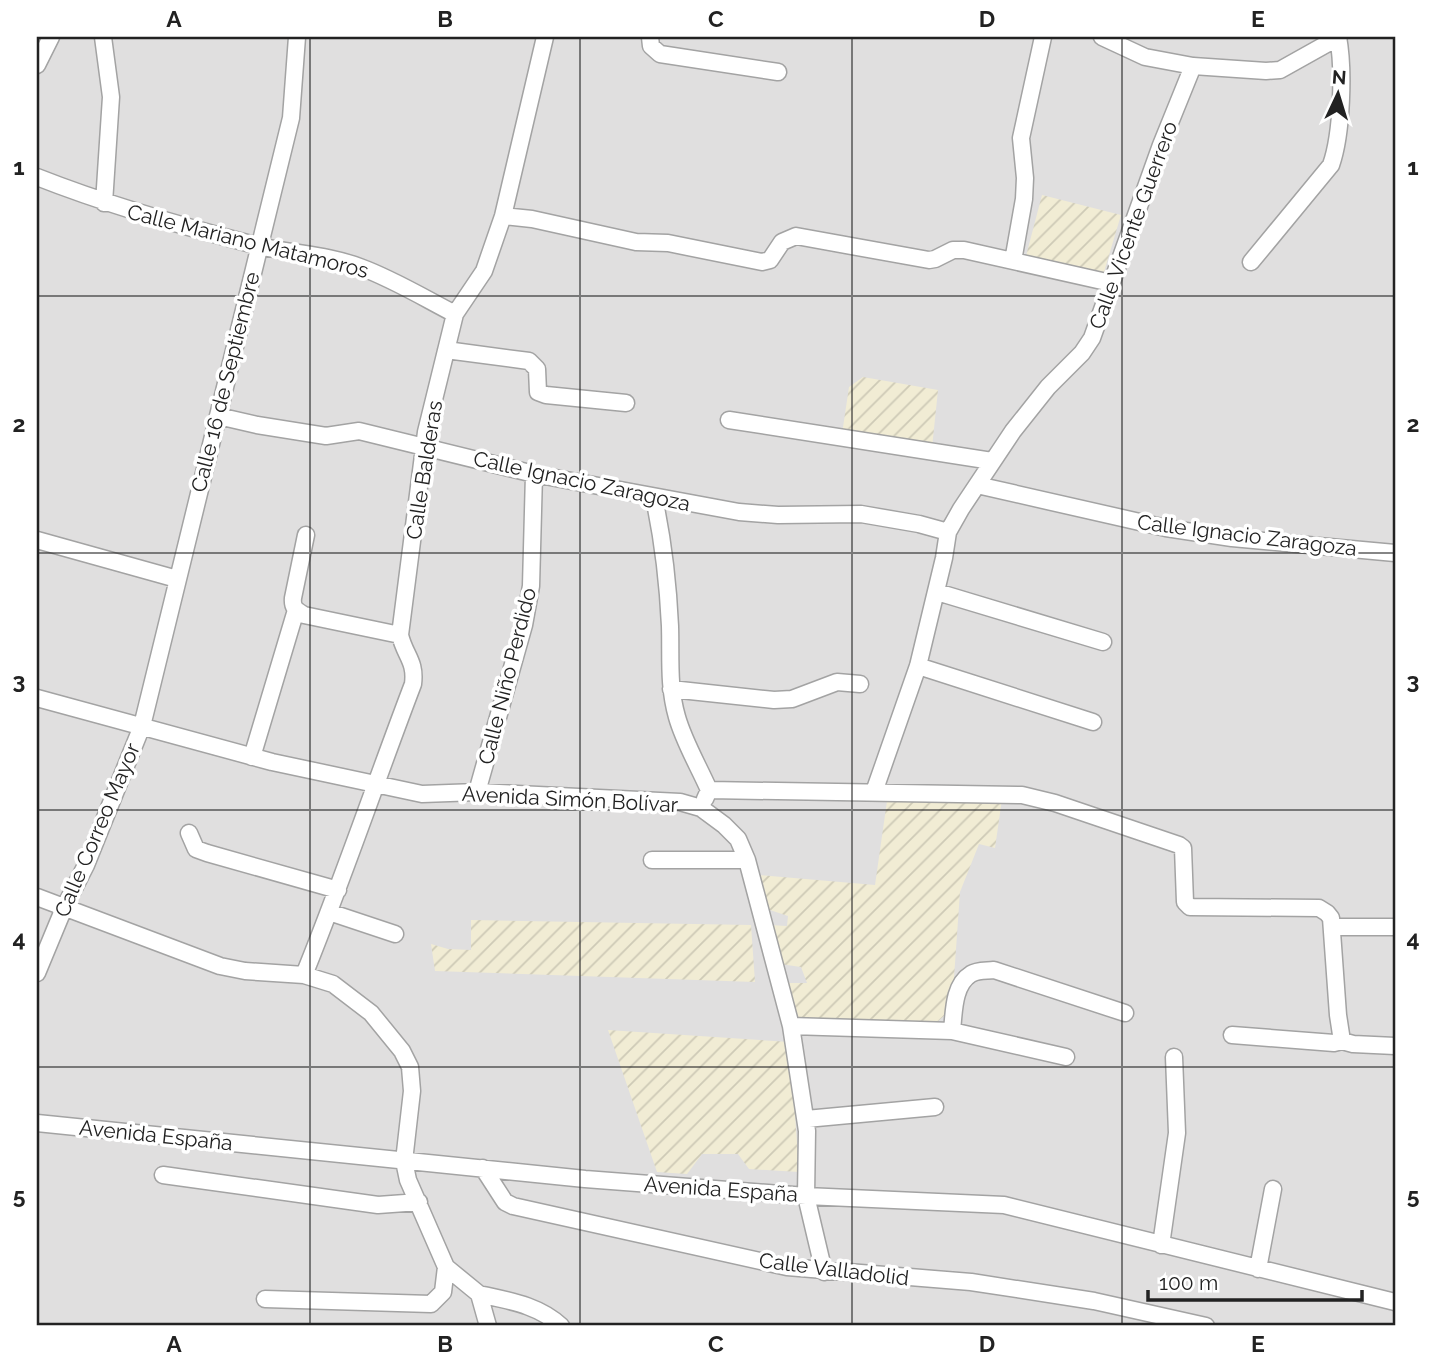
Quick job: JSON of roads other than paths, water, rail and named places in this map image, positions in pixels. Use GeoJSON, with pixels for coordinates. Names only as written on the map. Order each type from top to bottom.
{"type":"FeatureCollection","features":[{"type":"Feature","properties":{"kind":"street"},"geometry":{"type":"LineString","coordinates":[[37,65],[51,37]]}},
{"type":"Feature","properties":{"kind":"street"},"geometry":{"type":"LineString","coordinates":[[103,37],[110,97],[104,203]]}},
{"type":"Feature","properties":{"kind":"street","name":"Calle 16 de Septiembre"},"geometry":{"type":"LineString","coordinates":[[142,726],[291,118],[297,37]]}},
{"type":"Feature","properties":{"kind":"street","name":"Calle Balderas"},"geometry":{"type":"LineString","coordinates":[[400,635],[426,432],[455,314],[484,271],[503,216],[545,37]]}},
{"type":"Feature","properties":{"kind":"street"},"geometry":{"type":"LineString","coordinates":[[650,37],[651,46],[660,54],[778,72]]}},
{"type":"Feature","properties":{"kind":"street"},"geometry":{"type":"LineString","coordinates":[[1013,261],[1025,188],[1021,138],[1043,37]]}},
{"type":"Feature","properties":{"kind":"street"},"geometry":{"type":"LineString","coordinates":[[1102,37],[1145,57],[1193,65],[1280,70],[1339,37],[1342,75],[1336,152],[1331,165],[1251,261]]}},
{"type":"Feature","properties":{"kind":"street","name":"Calle Vicente Guerrero"},"geometry":{"type":"LineString","coordinates":[[874,792],[918,666],[937,592],[948,532],[1013,431],[1092,338],[1161,145],[1193,65]]}},
{"type":"Feature","properties":{"kind":"street","name":"Calle Mariano Matamoros"},"geometry":{"type":"LineString","coordinates":[[37,177],[104,203],[258,246],[357,265],[455,314]]}},
{"type":"Feature","properties":{"kind":"street"},"geometry":{"type":"LineString","coordinates":[[503,216],[532,219],[636,242],[668,243],[762,262],[770,260],[782,242],[796,236],[929,260],[953,250],[964,250],[1111,283]]}},
{"type":"Feature","properties":{"kind":"street"},"geometry":{"type":"LineString","coordinates":[[446,350],[529,361],[537,369],[538,392],[546,396],[626,403]]}},
{"type":"Feature","properties":{"kind":"street","name":"Calle Ignacio Zaragoza"},"geometry":{"type":"LineString","coordinates":[[218,416],[326,436],[359,431],[534,474],[654,498],[760,514],[861,514],[919,523],[948,532]]}},
{"type":"Feature","properties":{"kind":"street"},"geometry":{"type":"LineString","coordinates":[[729,420],[992,461]]}},
{"type":"Feature","properties":{"kind":"street","name":"Calle Niño Perdido"},"geometry":{"type":"LineString","coordinates":[[477,792],[524,625],[531,586],[534,474]]}},
{"type":"Feature","properties":{"kind":"street","name":"Calle Ignacio Zaragoza"},"geometry":{"type":"LineString","coordinates":[[977,485],[1166,528],[1232,538],[1395,553]]}},
{"type":"Feature","properties":{"kind":"street"},"geometry":{"type":"LineString","coordinates":[[654,498],[665,564],[671,689],[677,719],[709,790],[701,808]]}},
{"type":"Feature","properties":{"kind":"street"},"geometry":{"type":"LineString","coordinates":[[304,975],[413,684],[415,670],[400,635],[304,615],[296,610],[292,605],[306,535]]}},
{"type":"Feature","properties":{"kind":"street"},"geometry":{"type":"LineString","coordinates":[[37,540],[177,579]]}},
{"type":"Feature","properties":{"kind":"street"},"geometry":{"type":"LineString","coordinates":[[937,592],[1103,642]]}},
{"type":"Feature","properties":{"kind":"street"},"geometry":{"type":"LineString","coordinates":[[252,757],[296,610]]}},
{"type":"Feature","properties":{"kind":"street"},"geometry":{"type":"LineString","coordinates":[[918,666],[1093,722]]}},
{"type":"Feature","properties":{"kind":"street"},"geometry":{"type":"LineString","coordinates":[[671,689],[774,700],[792,699],[837,682],[860,684]]}},
{"type":"Feature","properties":{"kind":"street","name":"Avenida Simón Bolívar"},"geometry":{"type":"LineString","coordinates":[[37,698],[252,757],[431,794],[477,792],[661,800],[701,808],[738,839],[747,860],[791,1027],[806,1119],[806,1196],[824,1272]]}},
{"type":"Feature","properties":{"kind":"street","name":"Calle Correo Mayor"},"geometry":{"type":"LineString","coordinates":[[37,973],[64,908],[86,865],[142,726]]}},
{"type":"Feature","properties":{"kind":"street","name":"Avenida Simón Bolívar"},"geometry":{"type":"LineString","coordinates":[[709,790],[1012,794],[1055,803],[1180,845],[1185,857],[1185,902],[1190,908],[1319,908],[1327,913],[1332,927]]}},
{"type":"Feature","properties":{"kind":"street"},"geometry":{"type":"LineString","coordinates":[[188,833],[197,849],[207,853],[338,890]]}},
{"type":"Feature","properties":{"kind":"street"},"geometry":{"type":"LineString","coordinates":[[652,860],[747,860]]}},
{"type":"Feature","properties":{"kind":"street"},"geometry":{"type":"LineString","coordinates":[[37,897],[220,966],[245,971],[304,975],[333,984],[371,1013],[402,1051],[410,1067],[412,1091],[404,1161],[408,1180],[446,1267],[479,1294],[547,1313],[561,1326]]}},
{"type":"Feature","properties":{"kind":"street"},"geometry":{"type":"LineString","coordinates":[[329,912],[395,934]]}},
{"type":"Feature","properties":{"kind":"street"},"geometry":{"type":"LineString","coordinates":[[1342,1041],[1332,927],[1395,927]]}},
{"type":"Feature","properties":{"kind":"street"},"geometry":{"type":"LineString","coordinates":[[952,1031],[956,996],[961,983],[973,973],[994,970],[1125,1013]]}},
{"type":"Feature","properties":{"kind":"street"},"geometry":{"type":"LineString","coordinates":[[791,1027],[952,1031],[1066,1057]]}},
{"type":"Feature","properties":{"kind":"street"},"geometry":{"type":"LineString","coordinates":[[1232,1035],[1395,1046]]}},
{"type":"Feature","properties":{"kind":"street"},"geometry":{"type":"LineString","coordinates":[[1161,1245],[1177,1133],[1174,1057]]}},
{"type":"Feature","properties":{"kind":"street"},"geometry":{"type":"LineString","coordinates":[[806,1119],[935,1107]]}},
{"type":"Feature","properties":{"kind":"street","name":"Avenida España"},"geometry":{"type":"LineString","coordinates":[[37,1123],[585,1179],[806,1196],[1004,1205],[1395,1303]]}},
{"type":"Feature","properties":{"kind":"street","name":"Calle Valladolid"},"geometry":{"type":"LineString","coordinates":[[483,1168],[505,1202],[513,1206],[787,1267],[971,1282],[1094,1301],[1206,1326]]}},
{"type":"Feature","properties":{"kind":"street"},"geometry":{"type":"LineString","coordinates":[[163,1175],[379,1205],[419,1202]]}},
{"type":"Feature","properties":{"kind":"street"},"geometry":{"type":"LineString","coordinates":[[1258,1269],[1273,1189]]}},
{"type":"Feature","properties":{"kind":"street"},"geometry":{"type":"LineString","coordinates":[[265,1299],[431,1304],[443,1293],[446,1267]]}},
{"type":"Feature","properties":{"kind":"street"},"geometry":{"type":"LineString","coordinates":[[479,1294],[488,1326]]}}]}
